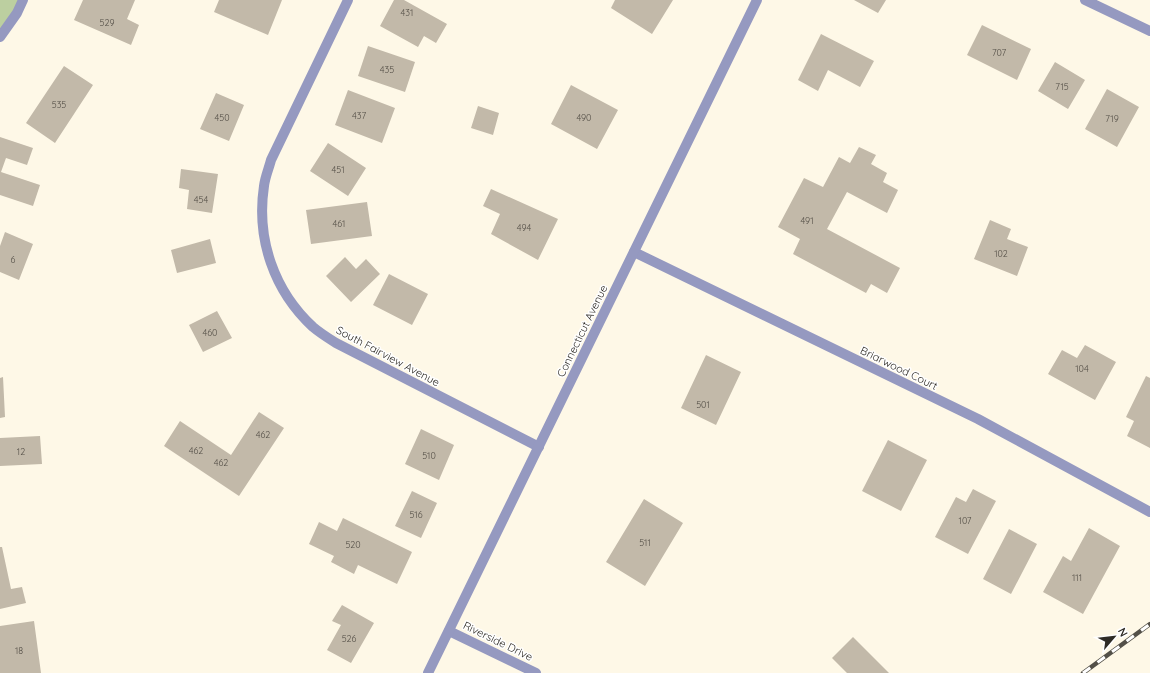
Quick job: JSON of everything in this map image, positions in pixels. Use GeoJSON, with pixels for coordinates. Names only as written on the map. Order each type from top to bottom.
{"type":"FeatureCollection","features":[{"type":"Feature","properties":{"kind":"street"},"geometry":{"type":"LineString","coordinates":[[0,37],[17,13],[23,0]]}},
{"type":"Feature","properties":{"kind":"street","name":"South Fairview Avenue"},"geometry":{"type":"LineString","coordinates":[[348,0],[271,160],[264,185],[262,211],[264,237],[270,263],[281,287],[296,309],[314,328],[336,343],[539,447]]}},
{"type":"Feature","properties":{"kind":"street","name":"Connecticut Avenue"},"geometry":{"type":"LineString","coordinates":[[428,673],[757,0]]}},
{"type":"Feature","properties":{"kind":"street"},"geometry":{"type":"LineString","coordinates":[[1085,0],[1150,31]]}},
{"type":"Feature","properties":{"kind":"street","name":"Briarwood Court"},"geometry":{"type":"LineString","coordinates":[[634,252],[978,419],[1150,512]]}},
{"type":"Feature","properties":{"kind":"street","name":"Riverside Drive"},"geometry":{"type":"LineString","coordinates":[[449,631],[536,673]]}},
{"type":"Feature","properties":{"kind":"green space"},"geometry":{"type":"Polygon","coordinates":[[[0,0],[23,0],[0,37],[0,0]]]}},
{"type":"Feature","properties":{"kind":"building"},"geometry":{"type":"Polygon","coordinates":[[[83,0],[135,0],[127,19],[139,25],[131,45],[74,20],[83,0]]]}},
{"type":"Feature","properties":{"kind":"building"},"geometry":{"type":"Polygon","coordinates":[[[219,0],[282,0],[268,35],[214,12],[219,0]]]}},
{"type":"Feature","properties":{"kind":"building"},"geometry":{"type":"Polygon","coordinates":[[[394,0],[404,0],[447,24],[436,43],[424,36],[418,47],[380,26],[394,0]]]}},
{"type":"Feature","properties":{"kind":"building"},"geometry":{"type":"Polygon","coordinates":[[[615,0],[673,0],[652,34],[611,8],[615,0]]]}},
{"type":"Feature","properties":{"kind":"building"},"geometry":{"type":"Polygon","coordinates":[[[854,0],[886,0],[878,13],[854,0]]]}},
{"type":"Feature","properties":{"kind":"building"},"geometry":{"type":"Polygon","coordinates":[[[982,25],[1031,49],[1017,80],[967,55],[982,25]]]}},
{"type":"Feature","properties":{"kind":"building"},"geometry":{"type":"Polygon","coordinates":[[[821,34],[874,61],[860,87],[828,70],[818,91],[798,80],[821,34]]]}},
{"type":"Feature","properties":{"kind":"building"},"geometry":{"type":"Polygon","coordinates":[[[368,46],[415,62],[405,92],[358,76],[368,46]]]}},
{"type":"Feature","properties":{"kind":"building"},"geometry":{"type":"Polygon","coordinates":[[[1055,62],[1085,80],[1068,109],[1038,91],[1055,62]]]}},
{"type":"Feature","properties":{"kind":"building"},"geometry":{"type":"Polygon","coordinates":[[[64,66],[93,85],[55,143],[26,123],[64,66]]]}},
{"type":"Feature","properties":{"kind":"building"},"geometry":{"type":"Polygon","coordinates":[[[571,85],[618,110],[597,149],[551,124],[571,85]]]}},
{"type":"Feature","properties":{"kind":"building"},"geometry":{"type":"Polygon","coordinates":[[[1107,89],[1139,107],[1117,147],[1085,129],[1107,89]]]}},
{"type":"Feature","properties":{"kind":"building"},"geometry":{"type":"Polygon","coordinates":[[[348,90],[395,108],[382,143],[335,125],[348,90]]]}},
{"type":"Feature","properties":{"kind":"building"},"geometry":{"type":"Polygon","coordinates":[[[216,93],[244,105],[229,141],[200,129],[216,93]]]}},
{"type":"Feature","properties":{"kind":"building"},"geometry":{"type":"Polygon","coordinates":[[[478,106],[499,113],[493,135],[471,128],[478,106]]]}},
{"type":"Feature","properties":{"kind":"building"},"geometry":{"type":"Polygon","coordinates":[[[0,137],[33,148],[27,165],[6,158],[1,172],[40,185],[33,206],[0,195],[0,137]]]}},
{"type":"Feature","properties":{"kind":"building"},"geometry":{"type":"Polygon","coordinates":[[[328,143],[366,168],[348,196],[310,171],[328,143]]]}},
{"type":"Feature","properties":{"kind":"building"},"geometry":{"type":"Polygon","coordinates":[[[859,147],[876,155],[871,164],[887,173],[883,182],[898,190],[887,213],[847,192],[827,229],[900,268],[887,293],[871,284],[866,293],[793,254],[800,239],[778,227],[804,178],[823,187],[839,157],[850,163],[859,147]]]}},
{"type":"Feature","properties":{"kind":"building"},"geometry":{"type":"Polygon","coordinates":[[[181,169],[218,174],[212,213],[187,209],[189,190],[179,188],[181,169]]]}},
{"type":"Feature","properties":{"kind":"building"},"geometry":{"type":"Polygon","coordinates":[[[491,189],[558,219],[538,260],[491,234],[500,214],[483,206],[491,189]]]}},
{"type":"Feature","properties":{"kind":"building"},"geometry":{"type":"Polygon","coordinates":[[[367,202],[372,236],[311,244],[306,210],[367,202]]]}},
{"type":"Feature","properties":{"kind":"building"},"geometry":{"type":"Polygon","coordinates":[[[990,220],[1011,229],[1007,239],[1028,247],[1017,276],[974,259],[990,220]]]}},
{"type":"Feature","properties":{"kind":"building"},"geometry":{"type":"Polygon","coordinates":[[[5,232],[33,244],[19,280],[0,272],[0,246],[5,232]]]}},
{"type":"Feature","properties":{"kind":"building"},"geometry":{"type":"Polygon","coordinates":[[[210,239],[216,263],[177,273],[171,250],[210,239]]]}},
{"type":"Feature","properties":{"kind":"building"},"geometry":{"type":"Polygon","coordinates":[[[345,257],[356,269],[366,259],[380,274],[351,302],[326,276],[345,257]]]}},
{"type":"Feature","properties":{"kind":"building"},"geometry":{"type":"Polygon","coordinates":[[[389,274],[428,294],[412,325],[373,305],[389,274]]]}},
{"type":"Feature","properties":{"kind":"building"},"geometry":{"type":"Polygon","coordinates":[[[217,311],[232,338],[203,352],[189,325],[217,311]]]}},
{"type":"Feature","properties":{"kind":"building"},"geometry":{"type":"Polygon","coordinates":[[[1085,345],[1116,362],[1095,400],[1048,374],[1062,350],[1077,358],[1085,345]]]}},
{"type":"Feature","properties":{"kind":"building"},"geometry":{"type":"Polygon","coordinates":[[[706,355],[741,372],[716,425],[681,408],[706,355]]]}},
{"type":"Feature","properties":{"kind":"building"},"geometry":{"type":"Polygon","coordinates":[[[1146,376],[1150,378],[1150,448],[1127,436],[1134,421],[1126,417],[1146,376]]]}},
{"type":"Feature","properties":{"kind":"building"},"geometry":{"type":"Polygon","coordinates":[[[3,377],[5,417],[0,418],[0,378],[3,377]]]}},
{"type":"Feature","properties":{"kind":"building"},"geometry":{"type":"Polygon","coordinates":[[[259,412],[284,428],[239,496],[164,446],[180,421],[231,455],[259,412]]]}},
{"type":"Feature","properties":{"kind":"building"},"geometry":{"type":"Polygon","coordinates":[[[421,429],[454,445],[439,480],[405,464],[421,429]]]}},
{"type":"Feature","properties":{"kind":"building"},"geometry":{"type":"Polygon","coordinates":[[[40,436],[42,464],[0,466],[0,438],[40,436]]]}},
{"type":"Feature","properties":{"kind":"building"},"geometry":{"type":"Polygon","coordinates":[[[888,440],[927,460],[901,511],[862,491],[888,440]]]}},
{"type":"Feature","properties":{"kind":"building"},"geometry":{"type":"Polygon","coordinates":[[[973,489],[996,501],[968,554],[935,537],[956,497],[966,502],[973,489]]]}},
{"type":"Feature","properties":{"kind":"building"},"geometry":{"type":"Polygon","coordinates":[[[412,491],[437,503],[421,538],[395,526],[412,491]]]}},
{"type":"Feature","properties":{"kind":"building"},"geometry":{"type":"Polygon","coordinates":[[[644,499],[683,523],[645,586],[606,562],[644,499]]]}},
{"type":"Feature","properties":{"kind":"building"},"geometry":{"type":"Polygon","coordinates":[[[343,518],[412,552],[397,584],[358,565],[354,574],[331,562],[334,556],[309,544],[319,522],[337,531],[343,518]]]}},
{"type":"Feature","properties":{"kind":"building"},"geometry":{"type":"Polygon","coordinates":[[[1089,528],[1120,546],[1083,614],[1043,592],[1063,556],[1071,561],[1089,528]]]}},
{"type":"Feature","properties":{"kind":"building"},"geometry":{"type":"Polygon","coordinates":[[[1009,529],[1037,544],[1011,594],[983,579],[1009,529]]]}},
{"type":"Feature","properties":{"kind":"building"},"geometry":{"type":"Polygon","coordinates":[[[0,547],[2,547],[11,589],[22,587],[26,603],[0,609],[0,547]]]}},
{"type":"Feature","properties":{"kind":"building"},"geometry":{"type":"Polygon","coordinates":[[[342,605],[374,623],[351,663],[327,650],[341,625],[332,621],[342,605]]]}},
{"type":"Feature","properties":{"kind":"building"},"geometry":{"type":"Polygon","coordinates":[[[34,621],[41,673],[0,673],[0,626],[34,621]]]}},
{"type":"Feature","properties":{"kind":"building"},"geometry":{"type":"Polygon","coordinates":[[[853,637],[889,673],[847,673],[832,658],[853,637]]]}},
{"type":"Feature","properties":{"kind":"railway"},"geometry":{"type":"LineString","coordinates":[[1083,673],[1150,624]]}}]}
